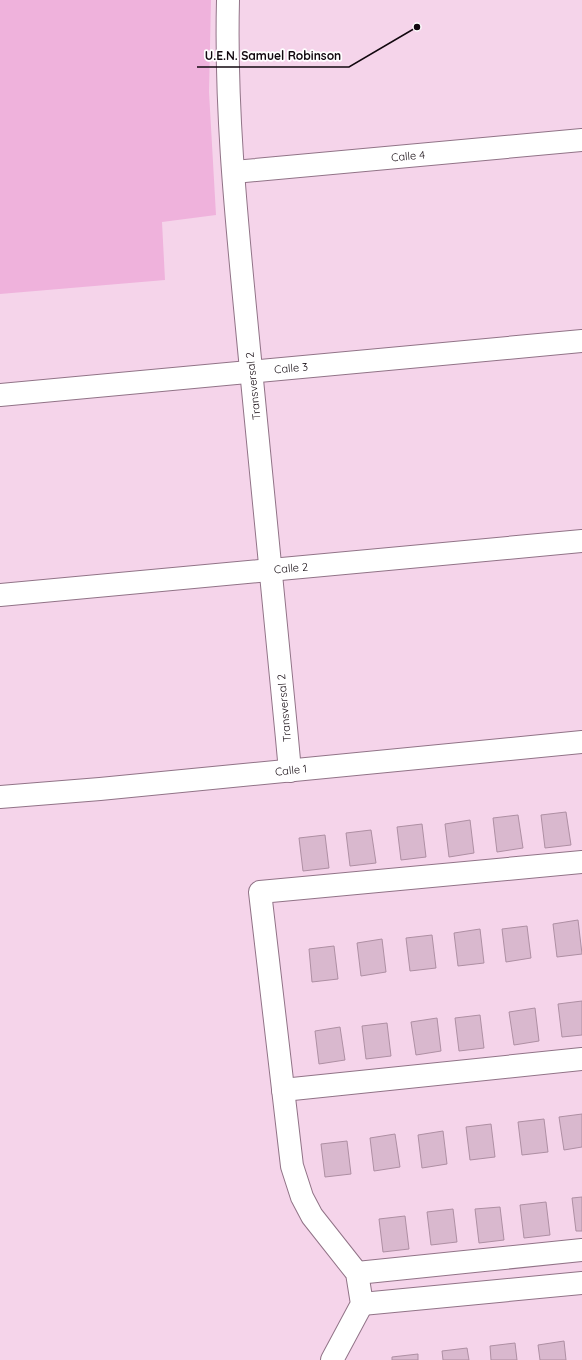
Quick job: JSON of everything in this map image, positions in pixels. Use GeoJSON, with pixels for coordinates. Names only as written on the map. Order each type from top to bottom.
{"type":"FeatureCollection","features":[{"type":"Feature","properties":{"kind":"street","name":"Transversal 2"},"geometry":{"type":"LineString","coordinates":[[228,0],[230,112],[239,245],[290,771]]}},
{"type":"Feature","properties":{"kind":"street","name":"Calle 4"},"geometry":{"type":"LineString","coordinates":[[234,172],[582,140]]}},
{"type":"Feature","properties":{"kind":"street","name":"Calle 3"},"geometry":{"type":"LineString","coordinates":[[0,395],[582,341]]}},
{"type":"Feature","properties":{"kind":"street","name":"Calle 2"},"geometry":{"type":"LineString","coordinates":[[0,595],[582,541]]}},
{"type":"Feature","properties":{"kind":"street","name":"Calle 1"},"geometry":{"type":"LineString","coordinates":[[0,797],[290,771],[582,742]]}},
{"type":"Feature","properties":{"kind":"street"},"geometry":{"type":"LineString","coordinates":[[332,1360],[362,1304],[357,1272],[312,1216],[302,1197],[292,1166],[260,892],[582,862]]}},
{"type":"Feature","properties":{"kind":"street"},"geometry":{"type":"LineString","coordinates":[[283,1090],[582,1059]]}},
{"type":"Feature","properties":{"kind":"street"},"geometry":{"type":"LineString","coordinates":[[357,1272],[582,1250]]}},
{"type":"Feature","properties":{"kind":"street"},"geometry":{"type":"LineString","coordinates":[[362,1304],[582,1283]]}},
{"type":"Feature","properties":{"kind":"shaded area"},"geometry":{"type":"Polygon","coordinates":[[[0,0],[211,0],[209,92],[216,215],[162,222],[165,280],[0,294],[0,0]]]}},
{"type":"Feature","properties":{"kind":"building"},"geometry":{"type":"Polygon","coordinates":[[[566,812],[571,845],[545,848],[541,815],[566,812]]]}},
{"type":"Feature","properties":{"kind":"building"},"geometry":{"type":"Polygon","coordinates":[[[518,815],[523,848],[497,852],[493,818],[518,815]]]}},
{"type":"Feature","properties":{"kind":"building"},"geometry":{"type":"Polygon","coordinates":[[[470,820],[474,853],[449,857],[445,824],[470,820]]]}},
{"type":"Feature","properties":{"kind":"building"},"geometry":{"type":"Polygon","coordinates":[[[422,824],[426,857],[401,860],[397,827],[422,824]]]}},
{"type":"Feature","properties":{"kind":"building"},"geometry":{"type":"Polygon","coordinates":[[[371,830],[376,863],[350,866],[346,833],[371,830]]]}},
{"type":"Feature","properties":{"kind":"building"},"geometry":{"type":"Polygon","coordinates":[[[325,835],[329,868],[303,871],[299,838],[325,835]]]}},
{"type":"Feature","properties":{"kind":"building"},"geometry":{"type":"Polygon","coordinates":[[[578,920],[582,954],[557,957],[553,924],[578,920]]]}},
{"type":"Feature","properties":{"kind":"building"},"geometry":{"type":"Polygon","coordinates":[[[527,926],[531,958],[506,962],[502,929],[527,926]]]}},
{"type":"Feature","properties":{"kind":"building"},"geometry":{"type":"Polygon","coordinates":[[[480,929],[484,963],[458,966],[454,933],[480,929]]]}},
{"type":"Feature","properties":{"kind":"building"},"geometry":{"type":"Polygon","coordinates":[[[432,935],[436,968],[410,971],[406,938],[432,935]]]}},
{"type":"Feature","properties":{"kind":"building"},"geometry":{"type":"Polygon","coordinates":[[[382,939],[386,972],[361,976],[357,943],[382,939]]]}},
{"type":"Feature","properties":{"kind":"building"},"geometry":{"type":"Polygon","coordinates":[[[334,946],[338,979],[312,982],[309,949],[334,946]]]}},
{"type":"Feature","properties":{"kind":"building"},"geometry":{"type":"Polygon","coordinates":[[[582,1001],[582,1035],[562,1037],[558,1004],[582,1001]]]}},
{"type":"Feature","properties":{"kind":"building"},"geometry":{"type":"Polygon","coordinates":[[[535,1008],[539,1041],[514,1045],[509,1012],[535,1008]]]}},
{"type":"Feature","properties":{"kind":"building"},"geometry":{"type":"Polygon","coordinates":[[[480,1015],[484,1048],[459,1051],[455,1018],[480,1015]]]}},
{"type":"Feature","properties":{"kind":"building"},"geometry":{"type":"Polygon","coordinates":[[[437,1018],[441,1051],[416,1055],[411,1022],[437,1018]]]}},
{"type":"Feature","properties":{"kind":"building"},"geometry":{"type":"Polygon","coordinates":[[[387,1023],[391,1056],[366,1059],[362,1026],[387,1023]]]}},
{"type":"Feature","properties":{"kind":"building"},"geometry":{"type":"Polygon","coordinates":[[[340,1027],[345,1060],[319,1064],[315,1031],[340,1027]]]}},
{"type":"Feature","properties":{"kind":"building"},"geometry":{"type":"Polygon","coordinates":[[[582,1114],[582,1147],[564,1150],[559,1117],[582,1114]]]}},
{"type":"Feature","properties":{"kind":"building"},"geometry":{"type":"Polygon","coordinates":[[[544,1119],[548,1152],[522,1155],[518,1122],[544,1119]]]}},
{"type":"Feature","properties":{"kind":"building"},"geometry":{"type":"Polygon","coordinates":[[[491,1124],[495,1157],[470,1160],[466,1127],[491,1124]]]}},
{"type":"Feature","properties":{"kind":"building"},"geometry":{"type":"Polygon","coordinates":[[[443,1131],[447,1164],[422,1168],[418,1135],[443,1131]]]}},
{"type":"Feature","properties":{"kind":"building"},"geometry":{"type":"Polygon","coordinates":[[[395,1134],[400,1167],[374,1171],[370,1138],[395,1134]]]}},
{"type":"Feature","properties":{"kind":"building"},"geometry":{"type":"Polygon","coordinates":[[[347,1141],[351,1174],[325,1177],[321,1144],[347,1141]]]}},
{"type":"Feature","properties":{"kind":"building"},"geometry":{"type":"Polygon","coordinates":[[[582,1197],[582,1231],[576,1231],[572,1198],[582,1197]]]}},
{"type":"Feature","properties":{"kind":"building"},"geometry":{"type":"Polygon","coordinates":[[[546,1202],[550,1235],[524,1238],[520,1205],[546,1202]]]}},
{"type":"Feature","properties":{"kind":"building"},"geometry":{"type":"Polygon","coordinates":[[[500,1207],[504,1240],[479,1243],[475,1209],[500,1207]]]}},
{"type":"Feature","properties":{"kind":"building"},"geometry":{"type":"Polygon","coordinates":[[[453,1209],[457,1242],[431,1245],[427,1212],[453,1209]]]}},
{"type":"Feature","properties":{"kind":"building"},"geometry":{"type":"Polygon","coordinates":[[[405,1216],[409,1249],[383,1252],[379,1219],[405,1216]]]}},
{"type":"Feature","properties":{"kind":"building"},"geometry":{"type":"Polygon","coordinates":[[[564,1341],[566,1360],[540,1360],[538,1345],[564,1341]]]}},
{"type":"Feature","properties":{"kind":"building"},"geometry":{"type":"Polygon","coordinates":[[[515,1343],[517,1360],[491,1360],[490,1346],[515,1343]]]}},
{"type":"Feature","properties":{"kind":"building"},"geometry":{"type":"Polygon","coordinates":[[[467,1348],[469,1360],[443,1360],[442,1351],[467,1348]]]}},
{"type":"Feature","properties":{"kind":"building"},"geometry":{"type":"Polygon","coordinates":[[[418,1354],[418,1360],[392,1360],[392,1357],[418,1354]]]}},
{"type":"Feature","properties":{"kind":"place","name":"U.E.N. Samuel Robinson"},"geometry":{"type":"Point","coordinates":[417,27]}}]}
